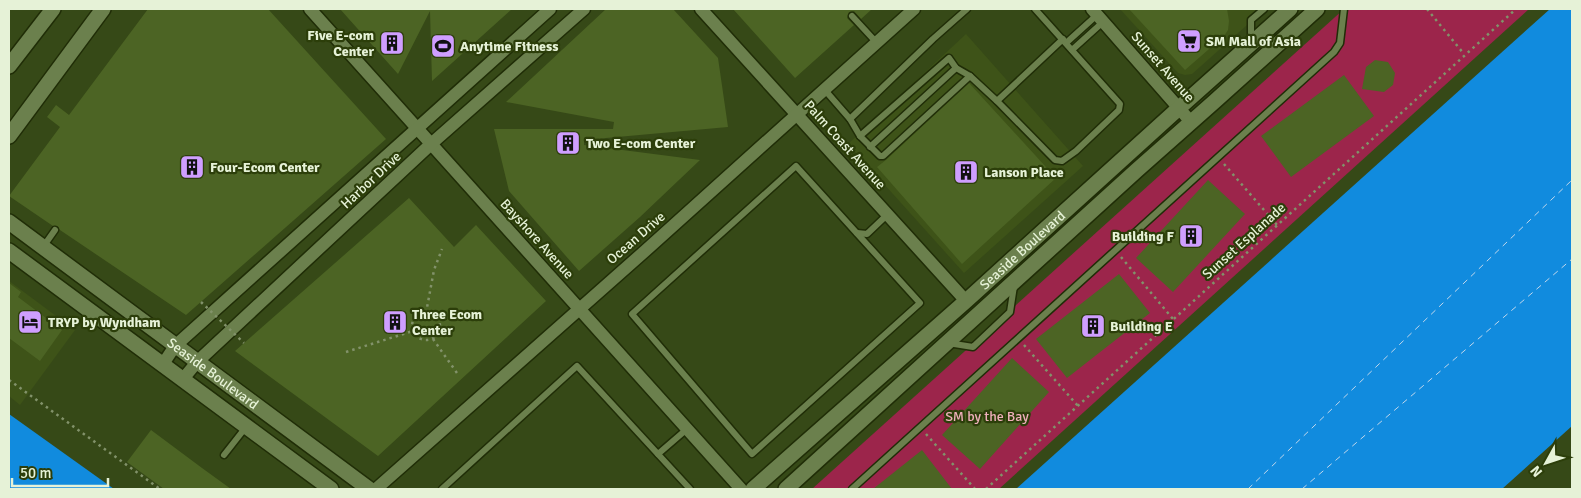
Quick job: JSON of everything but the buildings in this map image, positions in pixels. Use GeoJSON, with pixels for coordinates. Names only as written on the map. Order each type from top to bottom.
{"type":"FeatureCollection","features":[{"type":"Feature","properties":{"kind":"street"},"geometry":{"type":"LineString","coordinates":[[9,66],[53,9]]}},
{"type":"Feature","properties":{"kind":"street"},"geometry":{"type":"LineString","coordinates":[[9,136],[103,9]]}},
{"type":"Feature","properties":{"kind":"street","name":"Bayshore Avenue"},"geometry":{"type":"LineString","coordinates":[[310,9],[741,489]]}},
{"type":"Feature","properties":{"kind":"street","name":"Harbor Drive"},"geometry":{"type":"LineString","coordinates":[[163,364],[175,346],[550,9]]}},
{"type":"Feature","properties":{"kind":"street","name":"Harbor Drive"},"geometry":{"type":"LineString","coordinates":[[184,379],[197,362],[432,144],[584,9]]}},
{"type":"Feature","properties":{"kind":"street","name":"Palm Coast Avenue"},"geometry":{"type":"LineString","coordinates":[[701,9],[966,301]]}},
{"type":"Feature","properties":{"kind":"street","name":"Ocean Drive"},"geometry":{"type":"LineString","coordinates":[[376,489],[914,9]]}},
{"type":"Feature","properties":{"kind":"street","name":"Seaside Boulevard"},"geometry":{"type":"LineString","coordinates":[[753,489],[966,301],[1290,9]]}},
{"type":"Feature","properties":{"kind":"street","name":"Seaside Boulevard"},"geometry":{"type":"LineString","coordinates":[[786,489],[1317,9]]}},
{"type":"Feature","properties":{"kind":"street","name":"Sunset Avenue"},"geometry":{"type":"LineString","coordinates":[[1097,15],[1191,122]]}},
{"type":"Feature","properties":{"kind":"street","name":"Seaside Boulevard"},"geometry":{"type":"LineString","coordinates":[[9,222],[369,489]]}},
{"type":"Feature","properties":{"kind":"street","name":"Seaside Boulevard"},"geometry":{"type":"LineString","coordinates":[[9,251],[331,489]]}},
{"type":"Feature","properties":{"kind":"lane"},"geometry":{"type":"LineString","coordinates":[[850,119],[933,39],[968,9]]}},
{"type":"Feature","properties":{"kind":"lane"},"geometry":{"type":"LineString","coordinates":[[860,136],[949,58],[956,68],[970,76],[997,100],[1055,160],[1062,161],[1076,151],[1120,107],[1120,104],[1035,9]]}},
{"type":"Feature","properties":{"kind":"lane"},"geometry":{"type":"LineString","coordinates":[[1250,44],[1251,20],[1264,9]]}},
{"type":"Feature","properties":{"kind":"lane"},"geometry":{"type":"LineString","coordinates":[[852,489],[1334,52],[1340,43],[1344,9]]}},
{"type":"Feature","properties":{"kind":"lane"},"geometry":{"type":"LineString","coordinates":[[997,100],[1097,15]]}},
{"type":"Feature","properties":{"kind":"lane"},"geometry":{"type":"LineString","coordinates":[[1072,50],[1097,15]]}},
{"type":"Feature","properties":{"kind":"lane"},"geometry":{"type":"LineString","coordinates":[[852,16],[876,42]]}},
{"type":"Feature","properties":{"kind":"lane"},"geometry":{"type":"LineString","coordinates":[[870,147],[956,68]]}},
{"type":"Feature","properties":{"kind":"lane"},"geometry":{"type":"LineString","coordinates":[[824,90],[850,119],[860,136],[878,156],[883,156],[970,76]]}},
{"type":"Feature","properties":{"kind":"lane"},"geometry":{"type":"LineString","coordinates":[[857,234],[920,303],[752,454],[632,314],[796,166],[857,234],[867,234],[888,214]]}},
{"type":"Feature","properties":{"kind":"lane"},"geometry":{"type":"LineString","coordinates":[[43,247],[54,230]]}},
{"type":"Feature","properties":{"kind":"lane"},"geometry":{"type":"LineString","coordinates":[[946,343],[973,347],[1010,312],[1015,281]]}},
{"type":"Feature","properties":{"kind":"lane"},"geometry":{"type":"LineString","coordinates":[[442,489],[577,366],[690,489]]}},
{"type":"Feature","properties":{"kind":"lane"},"geometry":{"type":"LineString","coordinates":[[224,455],[247,426]]}},
{"type":"Feature","properties":{"kind":"lane"},"geometry":{"type":"LineString","coordinates":[[658,454],[687,429]]}},
{"type":"Feature","properties":{"kind":"path"},"geometry":{"type":"LineString","coordinates":[[1427,9],[1464,54]]}},
{"type":"Feature","properties":{"kind":"path","name":"Sunset Esplanade"},"geometry":{"type":"LineString","coordinates":[[986,489],[1464,54],[1516,9]]}},
{"type":"Feature","properties":{"kind":"path"},"geometry":{"type":"LineString","coordinates":[[1218,157],[1277,224]]}},
{"type":"Feature","properties":{"kind":"path"},"geometry":{"type":"LineString","coordinates":[[426,313],[434,270],[442,249]]}},
{"type":"Feature","properties":{"kind":"path"},"geometry":{"type":"LineString","coordinates":[[1115,250],[1173,319]]}},
{"type":"Feature","properties":{"kind":"path"},"geometry":{"type":"LineString","coordinates":[[201,302],[244,343]]}},
{"type":"Feature","properties":{"kind":"path"},"geometry":{"type":"LineString","coordinates":[[422,313],[426,313],[435,316],[440,323],[439,332],[428,340],[419,338],[413,331],[415,318],[422,313]]}},
{"type":"Feature","properties":{"kind":"path"},"geometry":{"type":"LineString","coordinates":[[346,352],[413,331]]}},
{"type":"Feature","properties":{"kind":"path"},"geometry":{"type":"LineString","coordinates":[[433,338],[457,373]]}},
{"type":"Feature","properties":{"kind":"path"},"geometry":{"type":"LineString","coordinates":[[1019,338],[1078,406]]}},
{"type":"Feature","properties":{"kind":"path"},"geometry":{"type":"LineString","coordinates":[[9,380],[160,489]]}},
{"type":"Feature","properties":{"kind":"path"},"geometry":{"type":"LineString","coordinates":[[920,427],[975,489]]}},
{"type":"Feature","properties":{"kind":"shaded area","name":"SM Mall of Asia"},"geometry":{"type":"Polygon","coordinates":[[[1120,9],[1265,9],[1192,74],[1185,75],[1178,73],[1120,9]]]}},
{"type":"Feature","properties":{"kind":"shaded area"},"geometry":{"type":"Polygon","coordinates":[[[966,34],[1083,166],[964,273],[848,144],[966,34]]]}},
{"type":"Feature","properties":{"kind":"shaded area"},"geometry":{"type":"Polygon","coordinates":[[[9,281],[75,330],[20,405],[9,396],[9,281]]]}},
{"type":"Feature","properties":{"kind":"green space","name":"SM by the Bay"},"geometry":{"type":"Polygon","coordinates":[[[1344,9],[1529,9],[999,489],[812,489],[1344,9]]]}},
{"type":"Feature","properties":{"kind":"water"},"geometry":{"type":"Polygon","coordinates":[[[1550,9],[1572,9],[1572,426],[1502,489],[1016,489],[1550,9]]]}},
{"type":"Feature","properties":{"kind":"water"},"geometry":{"type":"Polygon","coordinates":[[[9,414],[114,489],[9,489],[9,414]]]}},
{"type":"Feature","properties":{"kind":"ferry route"},"geometry":{"type":"LineString","coordinates":[[1248,489],[1572,180]]}},
{"type":"Feature","properties":{"kind":"ferry route"},"geometry":{"type":"LineString","coordinates":[[1302,489],[1572,259]]}},
{"type":"Feature","properties":{"kind":"place","name":"SM Mall of Asia"},"geometry":{"type":"Point","coordinates":[1189,41]}},
{"type":"Feature","properties":{"kind":"place","name":"Five E-com Center"},"geometry":{"type":"Point","coordinates":[392,43]}},
{"type":"Feature","properties":{"kind":"place","name":"Anytime Fitness"},"geometry":{"type":"Point","coordinates":[443,46]}},
{"type":"Feature","properties":{"kind":"place","name":"Two E-com Center"},"geometry":{"type":"Point","coordinates":[568,143]}},
{"type":"Feature","properties":{"kind":"place","name":"Four-Ecom Center"},"geometry":{"type":"Point","coordinates":[192,167]}},
{"type":"Feature","properties":{"kind":"place","name":"Lanson Place"},"geometry":{"type":"Point","coordinates":[966,172]}},
{"type":"Feature","properties":{"kind":"place","name":"Building F"},"geometry":{"type":"Point","coordinates":[1191,236]}},
{"type":"Feature","properties":{"kind":"place","name":"TRYP by Wyndham"},"geometry":{"type":"Point","coordinates":[30,322]}},
{"type":"Feature","properties":{"kind":"place","name":"Three Ecom Center"},"geometry":{"type":"Point","coordinates":[395,322]}},
{"type":"Feature","properties":{"kind":"place","name":"Building E"},"geometry":{"type":"Point","coordinates":[1093,326]}}]}
